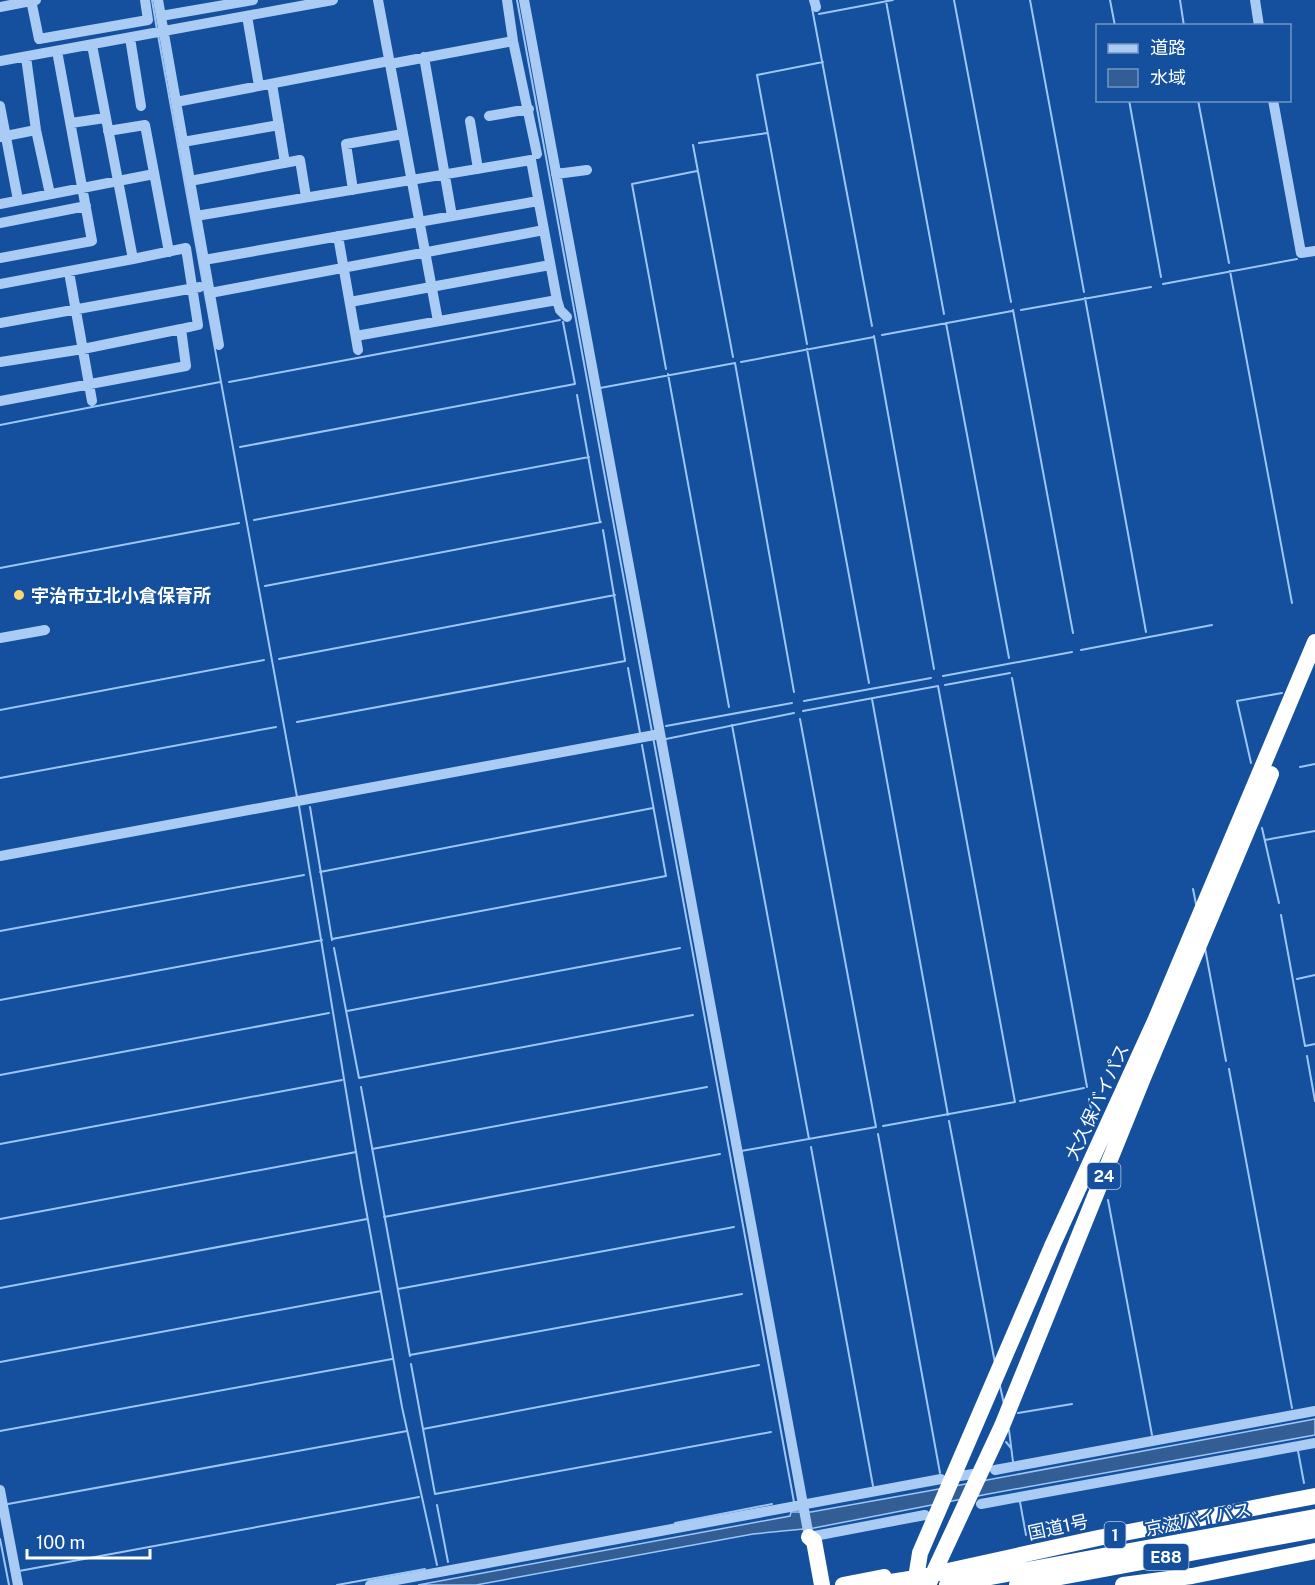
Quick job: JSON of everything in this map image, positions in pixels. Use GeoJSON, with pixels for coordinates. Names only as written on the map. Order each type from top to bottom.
{"type":"FeatureCollection","features":[{"type":"Feature","properties":{"kind":"highway","name":"大久保バイパス"},"geometry":{"type":"LineString","coordinates":[[924,1580],[969,1504],[1005,1420],[1143,1078],[1201,927],[1252,805],[1315,642]]}},
{"type":"Feature","properties":{"kind":"highway","name":"大久保バイパス"},"geometry":{"type":"LineString","coordinates":[[1252,805],[1315,671]]}},
{"type":"Feature","properties":{"kind":"highway","name":"大久保バイパス"},"geometry":{"type":"LineString","coordinates":[[924,1580],[920,1553],[936,1512],[1053,1244],[1201,927]]}},
{"type":"Feature","properties":{"kind":"highway","name":"国道1号"},"geometry":{"type":"LineString","coordinates":[[872,1585],[924,1580],[970,1566],[1315,1496]]}},
{"type":"Feature","properties":{"kind":"highway"},"geometry":{"type":"LineString","coordinates":[[969,1504],[955,1551],[970,1566]]}},
{"type":"Feature","properties":{"kind":"highway","name":"京滋バイパス"},"geometry":{"type":"LineString","coordinates":[[947,1585],[1315,1517]]}},
{"type":"Feature","properties":{"kind":"highway","name":"京滋バイパス"},"geometry":{"type":"LineString","coordinates":[[1017,1585],[1315,1530]]}},
{"type":"Feature","properties":{"kind":"highway"},"geometry":{"type":"LineString","coordinates":[[808,1535],[814,1541],[819,1584]]}},
{"type":"Feature","properties":{"kind":"highway"},"geometry":{"type":"LineString","coordinates":[[1123,1585],[1192,1576],[1314,1551]]}},
{"type":"Feature","properties":{"kind":"highway"},"geometry":{"type":"LineString","coordinates":[[843,1585],[892,1576],[912,1564],[920,1553]]}},
{"type":"Feature","properties":{"kind":"street"},"geometry":{"type":"LineString","coordinates":[[0,7],[33,0],[39,39],[148,21],[144,0]]}},
{"type":"Feature","properties":{"kind":"street"},"geometry":{"type":"LineString","coordinates":[[158,0],[219,345]]}},
{"type":"Feature","properties":{"kind":"street"},"geometry":{"type":"LineString","coordinates":[[161,16],[253,0]]}},
{"type":"Feature","properties":{"kind":"street"},"geometry":{"type":"LineString","coordinates":[[0,62],[333,0]]}},
{"type":"Feature","properties":{"kind":"street"},"geometry":{"type":"LineString","coordinates":[[378,0],[438,321]]}},
{"type":"Feature","properties":{"kind":"street"},"geometry":{"type":"LineString","coordinates":[[507,0],[513,41],[556,174],[641,663],[808,1535],[1315,1443]]}},
{"type":"Feature","properties":{"kind":"street"},"geometry":{"type":"LineString","coordinates":[[524,0],[537,154]]}},
{"type":"Feature","properties":{"kind":"street"},"geometry":{"type":"LineString","coordinates":[[1255,0],[1260,24]]}},
{"type":"Feature","properties":{"kind":"street"},"geometry":{"type":"LineString","coordinates":[[231,2],[233,18]]}},
{"type":"Feature","properties":{"kind":"street"},"geometry":{"type":"LineString","coordinates":[[247,16],[260,86]]}},
{"type":"Feature","properties":{"kind":"street"},"geometry":{"type":"LineString","coordinates":[[130,38],[141,106]]}},
{"type":"Feature","properties":{"kind":"street"},"geometry":{"type":"LineString","coordinates":[[176,102],[513,41]]}},
{"type":"Feature","properties":{"kind":"street"},"geometry":{"type":"LineString","coordinates":[[92,45],[133,259]]}},
{"type":"Feature","properties":{"kind":"street"},"geometry":{"type":"LineString","coordinates":[[0,258],[92,241],[57,51]]}},
{"type":"Feature","properties":{"kind":"street"},"geometry":{"type":"LineString","coordinates":[[26,57],[36,130],[50,194]]}},
{"type":"Feature","properties":{"kind":"street"},"geometry":{"type":"LineString","coordinates":[[424,57],[452,216]]}},
{"type":"Feature","properties":{"kind":"street"},"geometry":{"type":"LineString","coordinates":[[272,84],[285,163]]}},
{"type":"Feature","properties":{"kind":"street"},"geometry":{"type":"LineString","coordinates":[[1273,102],[1301,253],[1315,251]]}},
{"type":"Feature","properties":{"kind":"street"},"geometry":{"type":"LineString","coordinates":[[0,106],[2,136],[18,200]]}},
{"type":"Feature","properties":{"kind":"street"},"geometry":{"type":"LineString","coordinates":[[489,116],[535,110]]}},
{"type":"Feature","properties":{"kind":"street"},"geometry":{"type":"LineString","coordinates":[[71,123],[105,118]]}},
{"type":"Feature","properties":{"kind":"street"},"geometry":{"type":"LineString","coordinates":[[470,121],[478,169]]}},
{"type":"Feature","properties":{"kind":"street"},"geometry":{"type":"LineString","coordinates":[[108,131],[145,125],[169,252]]}},
{"type":"Feature","properties":{"kind":"street"},"geometry":{"type":"LineString","coordinates":[[183,142],[279,125]]}},
{"type":"Feature","properties":{"kind":"street"},"geometry":{"type":"LineString","coordinates":[[2,136],[36,130]]}},
{"type":"Feature","properties":{"kind":"street"},"geometry":{"type":"LineString","coordinates":[[353,190],[346,144],[403,134]]}},
{"type":"Feature","properties":{"kind":"street"},"geometry":{"type":"LineString","coordinates":[[190,181],[300,160],[306,198]]}},
{"type":"Feature","properties":{"kind":"street"},"geometry":{"type":"LineString","coordinates":[[196,216],[531,160],[557,300],[560,310],[567,317]]}},
{"type":"Feature","properties":{"kind":"street"},"geometry":{"type":"LineString","coordinates":[[556,174],[587,170]]}},
{"type":"Feature","properties":{"kind":"street"},"geometry":{"type":"LineString","coordinates":[[0,204],[154,174]]}},
{"type":"Feature","properties":{"kind":"street"},"geometry":{"type":"LineString","coordinates":[[204,260],[538,201]]}},
{"type":"Feature","properties":{"kind":"street"},"geometry":{"type":"LineString","coordinates":[[0,223],[86,206]]}},
{"type":"Feature","properties":{"kind":"street"},"geometry":{"type":"LineString","coordinates":[[0,323],[193,288],[209,289],[344,268],[544,230]]}},
{"type":"Feature","properties":{"kind":"street"},"geometry":{"type":"LineString","coordinates":[[338,236],[358,350]]}},
{"type":"Feature","properties":{"kind":"street"},"geometry":{"type":"LineString","coordinates":[[0,284],[186,248],[198,325],[83,349],[0,362]]}},
{"type":"Feature","properties":{"kind":"street"},"geometry":{"type":"LineString","coordinates":[[350,302],[550,265]]}},
{"type":"Feature","properties":{"kind":"street"},"geometry":{"type":"LineString","coordinates":[[69,272],[92,401]]}},
{"type":"Feature","properties":{"kind":"street"},"geometry":{"type":"LineString","coordinates":[[356,336],[557,300]]}},
{"type":"Feature","properties":{"kind":"street"},"geometry":{"type":"LineString","coordinates":[[0,401],[186,366],[181,329]]}},
{"type":"Feature","properties":{"kind":"street"},"geometry":{"type":"LineString","coordinates":[[0,638],[45,630]]}},
{"type":"Feature","properties":{"kind":"street"},"geometry":{"type":"LineString","coordinates":[[0,856],[655,735]]}},
{"type":"Feature","properties":{"kind":"street"},"geometry":{"type":"LineString","coordinates":[[370,1585],[803,1508],[1315,1411]]}},
{"type":"Feature","properties":{"kind":"street"},"geometry":{"type":"LineString","coordinates":[[0,1490],[18,1585]]}},
{"type":"Feature","properties":{"kind":"water"},"geometry":{"type":"Polygon","coordinates":[[[1315,1419],[1315,1435],[814,1528],[753,1534],[476,1585],[418,1585],[790,1516],[791,1512],[811,1512],[1315,1419]]]}},
{"type":"Feature","properties":{"kind":"waterway"},"geometry":{"type":"LineString","coordinates":[[152,0],[157,30]]}},
{"type":"Feature","properties":{"kind":"waterway"},"geometry":{"type":"LineString","coordinates":[[517,0],[652,732]]}},
{"type":"Feature","properties":{"kind":"waterway"},"geometry":{"type":"LineString","coordinates":[[819,14],[893,0]]}},
{"type":"Feature","properties":{"kind":"waterway"},"geometry":{"type":"LineString","coordinates":[[954,0],[1011,302]]}},
{"type":"Feature","properties":{"kind":"waterway"},"geometry":{"type":"LineString","coordinates":[[1030,0],[1084,292]]}},
{"type":"Feature","properties":{"kind":"waterway"},"geometry":{"type":"LineString","coordinates":[[1110,0],[1115,24]]}},
{"type":"Feature","properties":{"kind":"waterway"},"geometry":{"type":"LineString","coordinates":[[1180,0],[1184,24]]}},
{"type":"Feature","properties":{"kind":"waterway"},"geometry":{"type":"LineString","coordinates":[[886,1],[944,314]]}},
{"type":"Feature","properties":{"kind":"waterway"},"geometry":{"type":"LineString","coordinates":[[812,8],[872,326]]}},
{"type":"Feature","properties":{"kind":"waterway"},"geometry":{"type":"LineString","coordinates":[[158,35],[203,284]]}},
{"type":"Feature","properties":{"kind":"waterway"},"geometry":{"type":"LineString","coordinates":[[807,344],[757,75],[823,62]]}},
{"type":"Feature","properties":{"kind":"waterway"},"geometry":{"type":"LineString","coordinates":[[1129,102],[1161,277]]}},
{"type":"Feature","properties":{"kind":"waterway"},"geometry":{"type":"LineString","coordinates":[[1198,102],[1229,263]]}},
{"type":"Feature","properties":{"kind":"waterway"},"geometry":{"type":"LineString","coordinates":[[699,143],[767,133]]}},
{"type":"Feature","properties":{"kind":"waterway"},"geometry":{"type":"LineString","coordinates":[[693,145],[733,357]]}},
{"type":"Feature","properties":{"kind":"waterway"},"geometry":{"type":"LineString","coordinates":[[666,369],[632,184],[697,171]]}},
{"type":"Feature","properties":{"kind":"waterway"},"geometry":{"type":"LineString","coordinates":[[1163,284],[1297,259]]}},
{"type":"Feature","properties":{"kind":"waterway"},"geometry":{"type":"LineString","coordinates":[[1230,271],[1292,603]]}},
{"type":"Feature","properties":{"kind":"waterway"},"geometry":{"type":"LineString","coordinates":[[1021,310],[1151,287]]}},
{"type":"Feature","properties":{"kind":"waterway"},"geometry":{"type":"LineString","coordinates":[[204,289],[297,797]]}},
{"type":"Feature","properties":{"kind":"waterway"},"geometry":{"type":"LineString","coordinates":[[1085,298],[1146,632]]}},
{"type":"Feature","properties":{"kind":"waterway"},"geometry":{"type":"LineString","coordinates":[[1013,310],[1073,633]]}},
{"type":"Feature","properties":{"kind":"waterway"},"geometry":{"type":"LineString","coordinates":[[882,335],[1012,311]]}},
{"type":"Feature","properties":{"kind":"waterway"},"geometry":{"type":"LineString","coordinates":[[229,382],[560,320]]}},
{"type":"Feature","properties":{"kind":"waterway"},"geometry":{"type":"LineString","coordinates":[[563,322],[575,384]]}},
{"type":"Feature","properties":{"kind":"waterway"},"geometry":{"type":"LineString","coordinates":[[946,323],[1009,658]]}},
{"type":"Feature","properties":{"kind":"waterway"},"geometry":{"type":"LineString","coordinates":[[874,336],[934,669]]}},
{"type":"Feature","properties":{"kind":"waterway"},"geometry":{"type":"LineString","coordinates":[[741,362],[874,337]]}},
{"type":"Feature","properties":{"kind":"waterway"},"geometry":{"type":"LineString","coordinates":[[807,349],[869,683]]}},
{"type":"Feature","properties":{"kind":"waterway"},"geometry":{"type":"LineString","coordinates":[[735,363],[794,692]]}},
{"type":"Feature","properties":{"kind":"waterway"},"geometry":{"type":"LineString","coordinates":[[600,388],[735,363]]}},
{"type":"Feature","properties":{"kind":"waterway"},"geometry":{"type":"LineString","coordinates":[[668,374],[729,707]]}},
{"type":"Feature","properties":{"kind":"waterway"},"geometry":{"type":"LineString","coordinates":[[0,425],[220,382]]}},
{"type":"Feature","properties":{"kind":"waterway"},"geometry":{"type":"LineString","coordinates":[[240,447],[575,384]]}},
{"type":"Feature","properties":{"kind":"waterway"},"geometry":{"type":"LineString","coordinates":[[577,395],[600,522]]}},
{"type":"Feature","properties":{"kind":"waterway"},"geometry":{"type":"LineString","coordinates":[[254,520],[589,457]]}},
{"type":"Feature","properties":{"kind":"waterway"},"geometry":{"type":"LineString","coordinates":[[265,586],[601,522]]}},
{"type":"Feature","properties":{"kind":"waterway"},"geometry":{"type":"LineString","coordinates":[[0,568],[239,523]]}},
{"type":"Feature","properties":{"kind":"waterway"},"geometry":{"type":"LineString","coordinates":[[603,530],[625,660]]}},
{"type":"Feature","properties":{"kind":"waterway"},"geometry":{"type":"LineString","coordinates":[[279,659],[615,595]]}},
{"type":"Feature","properties":{"kind":"waterway"},"geometry":{"type":"LineString","coordinates":[[1081,650],[1212,625]]}},
{"type":"Feature","properties":{"kind":"waterway"},"geometry":{"type":"LineString","coordinates":[[943,676],[1072,652]]}},
{"type":"Feature","properties":{"kind":"waterway"},"geometry":{"type":"LineString","coordinates":[[0,710],[264,660]]}},
{"type":"Feature","properties":{"kind":"waterway"},"geometry":{"type":"LineString","coordinates":[[297,722],[625,661]]}},
{"type":"Feature","properties":{"kind":"waterway"},"geometry":{"type":"LineString","coordinates":[[628,668],[640,733]]}},
{"type":"Feature","properties":{"kind":"waterway"},"geometry":{"type":"LineString","coordinates":[[945,685],[1010,673]]}},
{"type":"Feature","properties":{"kind":"waterway"},"geometry":{"type":"LineString","coordinates":[[804,701],[931,678]]}},
{"type":"Feature","properties":{"kind":"waterway"},"geometry":{"type":"LineString","coordinates":[[1012,678],[1087,1087]]}},
{"type":"Feature","properties":{"kind":"waterway"},"geometry":{"type":"LineString","coordinates":[[803,711],[938,686],[1015,1102]]}},
{"type":"Feature","properties":{"kind":"waterway"},"geometry":{"type":"LineString","coordinates":[[1251,763],[1237,701],[1282,693]]}},
{"type":"Feature","properties":{"kind":"waterway"},"geometry":{"type":"LineString","coordinates":[[872,699],[948,1115]]}},
{"type":"Feature","properties":{"kind":"waterway"},"geometry":{"type":"LineString","coordinates":[[666,726],[792,703]]}},
{"type":"Feature","properties":{"kind":"waterway"},"geometry":{"type":"LineString","coordinates":[[666,739],[794,713]]}},
{"type":"Feature","properties":{"kind":"waterway"},"geometry":{"type":"LineString","coordinates":[[800,719],[876,1127]]}},
{"type":"Feature","properties":{"kind":"waterway"},"geometry":{"type":"LineString","coordinates":[[732,725],[809,1139]]}},
{"type":"Feature","properties":{"kind":"waterway"},"geometry":{"type":"LineString","coordinates":[[0,778],[276,727]]}},
{"type":"Feature","properties":{"kind":"waterway"},"geometry":{"type":"LineString","coordinates":[[653,737],[794,1502]]}},
{"type":"Feature","properties":{"kind":"waterway"},"geometry":{"type":"LineString","coordinates":[[332,939],[666,876],[642,745]]}},
{"type":"Feature","properties":{"kind":"waterway"},"geometry":{"type":"LineString","coordinates":[[1300,767],[1315,764]]}},
{"type":"Feature","properties":{"kind":"waterway"},"geometry":{"type":"LineString","coordinates":[[299,806],[361,1182],[402,1407],[437,1565]]}},
{"type":"Feature","properties":{"kind":"waterway"},"geometry":{"type":"LineString","coordinates":[[310,807],[332,940]]}},
{"type":"Feature","properties":{"kind":"waterway"},"geometry":{"type":"LineString","coordinates":[[320,872],[653,808]]}},
{"type":"Feature","properties":{"kind":"waterway"},"geometry":{"type":"LineString","coordinates":[[1262,828],[1279,903]]}},
{"type":"Feature","properties":{"kind":"waterway"},"geometry":{"type":"LineString","coordinates":[[1265,840],[1315,831]]}},
{"type":"Feature","properties":{"kind":"waterway"},"geometry":{"type":"LineString","coordinates":[[0,931],[304,875]]}},
{"type":"Feature","properties":{"kind":"waterway"},"geometry":{"type":"LineString","coordinates":[[1193,889],[1196,904]]}},
{"type":"Feature","properties":{"kind":"waterway"},"geometry":{"type":"LineString","coordinates":[[1281,915],[1305,1046],[1315,1044]]}},
{"type":"Feature","properties":{"kind":"waterway"},"geometry":{"type":"LineString","coordinates":[[0,1000],[322,940]]}},
{"type":"Feature","properties":{"kind":"waterway"},"geometry":{"type":"LineString","coordinates":[[334,948],[359,1078]]}},
{"type":"Feature","properties":{"kind":"waterway"},"geometry":{"type":"LineString","coordinates":[[347,1011],[680,948]]}},
{"type":"Feature","properties":{"kind":"waterway"},"geometry":{"type":"LineString","coordinates":[[1205,948],[1226,1061]]}},
{"type":"Feature","properties":{"kind":"waterway"},"geometry":{"type":"LineString","coordinates":[[1297,979],[1315,975]]}},
{"type":"Feature","properties":{"kind":"waterway"},"geometry":{"type":"LineString","coordinates":[[0,1075],[329,1013]]}},
{"type":"Feature","properties":{"kind":"waterway"},"geometry":{"type":"LineString","coordinates":[[359,1078],[693,1015]]}},
{"type":"Feature","properties":{"kind":"waterway"},"geometry":{"type":"LineString","coordinates":[[1307,1056],[1315,1101]]}},
{"type":"Feature","properties":{"kind":"waterway"},"geometry":{"type":"LineString","coordinates":[[1229,1069],[1292,1408]]}},
{"type":"Feature","properties":{"kind":"waterway"},"geometry":{"type":"LineString","coordinates":[[0,1144],[342,1080]]}},
{"type":"Feature","properties":{"kind":"waterway"},"geometry":{"type":"LineString","coordinates":[[361,1087],[410,1356]]}},
{"type":"Feature","properties":{"kind":"waterway"},"geometry":{"type":"LineString","coordinates":[[372,1149],[707,1087]]}},
{"type":"Feature","properties":{"kind":"waterway"},"geometry":{"type":"LineString","coordinates":[[1020,1101],[1084,1088]]}},
{"type":"Feature","properties":{"kind":"waterway"},"geometry":{"type":"LineString","coordinates":[[1089,1099],[1093,1119]]}},
{"type":"Feature","properties":{"kind":"waterway"},"geometry":{"type":"LineString","coordinates":[[883,1126],[1015,1102]]}},
{"type":"Feature","properties":{"kind":"waterway"},"geometry":{"type":"LineString","coordinates":[[949,1121],[995,1363]]}},
{"type":"Feature","properties":{"kind":"waterway"},"geometry":{"type":"LineString","coordinates":[[741,1151],[876,1127]]}},
{"type":"Feature","properties":{"kind":"waterway"},"geometry":{"type":"LineString","coordinates":[[878,1134],[940,1473]]}},
{"type":"Feature","properties":{"kind":"waterway"},"geometry":{"type":"LineString","coordinates":[[811,1147],[873,1486]]}},
{"type":"Feature","properties":{"kind":"waterway"},"geometry":{"type":"LineString","coordinates":[[0,1219],[356,1152]]}},
{"type":"Feature","properties":{"kind":"waterway"},"geometry":{"type":"LineString","coordinates":[[384,1217],[720,1154]]}},
{"type":"Feature","properties":{"kind":"waterway"},"geometry":{"type":"LineString","coordinates":[[1108,1200],[1152,1435]]}},
{"type":"Feature","properties":{"kind":"waterway"},"geometry":{"type":"LineString","coordinates":[[0,1288],[367,1219]]}},
{"type":"Feature","properties":{"kind":"waterway"},"geometry":{"type":"LineString","coordinates":[[398,1289],[734,1227]]}},
{"type":"Feature","properties":{"kind":"waterway"},"geometry":{"type":"LineString","coordinates":[[0,1362],[381,1291]]}},
{"type":"Feature","properties":{"kind":"waterway"},"geometry":{"type":"LineString","coordinates":[[410,1355],[742,1294]]}},
{"type":"Feature","properties":{"kind":"waterway"},"geometry":{"type":"LineString","coordinates":[[0,1431],[392,1359]]}},
{"type":"Feature","properties":{"kind":"waterway"},"geometry":{"type":"LineString","coordinates":[[411,1364],[435,1494]]}},
{"type":"Feature","properties":{"kind":"waterway"},"geometry":{"type":"LineString","coordinates":[[423,1429],[759,1365]]}},
{"type":"Feature","properties":{"kind":"waterway"},"geometry":{"type":"LineString","coordinates":[[1000,1386],[1004,1404]]}},
{"type":"Feature","properties":{"kind":"waterway"},"geometry":{"type":"LineString","coordinates":[[1018,1413],[1072,1404]]}},
{"type":"Feature","properties":{"kind":"waterway"},"geometry":{"type":"LineString","coordinates":[[1009,1430],[1013,1462]]}},
{"type":"Feature","properties":{"kind":"waterway"},"geometry":{"type":"LineString","coordinates":[[8,1504],[407,1431]]}},
{"type":"Feature","properties":{"kind":"waterway"},"geometry":{"type":"LineString","coordinates":[[435,1494],[771,1432]]}},
{"type":"Feature","properties":{"kind":"waterway"},"geometry":{"type":"LineString","coordinates":[[1006,1442],[1011,1448]]}},
{"type":"Feature","properties":{"kind":"waterway"},"geometry":{"type":"LineString","coordinates":[[1298,1451],[1304,1483]]}},
{"type":"Feature","properties":{"kind":"waterway"},"geometry":{"type":"LineString","coordinates":[[19,1571],[419,1497]]}},
{"type":"Feature","properties":{"kind":"waterway"},"geometry":{"type":"LineString","coordinates":[[1020,1502],[1026,1535]]}},
{"type":"Feature","properties":{"kind":"waterway"},"geometry":{"type":"LineString","coordinates":[[675,1523],[772,1504]]}},
{"type":"Feature","properties":{"kind":"waterway"},"geometry":{"type":"LineString","coordinates":[[437,1505],[448,1562]]}},
{"type":"Feature","properties":{"kind":"waterway"},"geometry":{"type":"LineString","coordinates":[[0,1539],[9,1585]]}},
{"type":"Feature","properties":{"kind":"waterway"},"geometry":{"type":"LineString","coordinates":[[337,1585],[425,1569]]}},
{"type":"Feature","properties":{"kind":"place","name":"宇治市立北小倉保育所"},"geometry":{"type":"Point","coordinates":[19,595]}}]}
